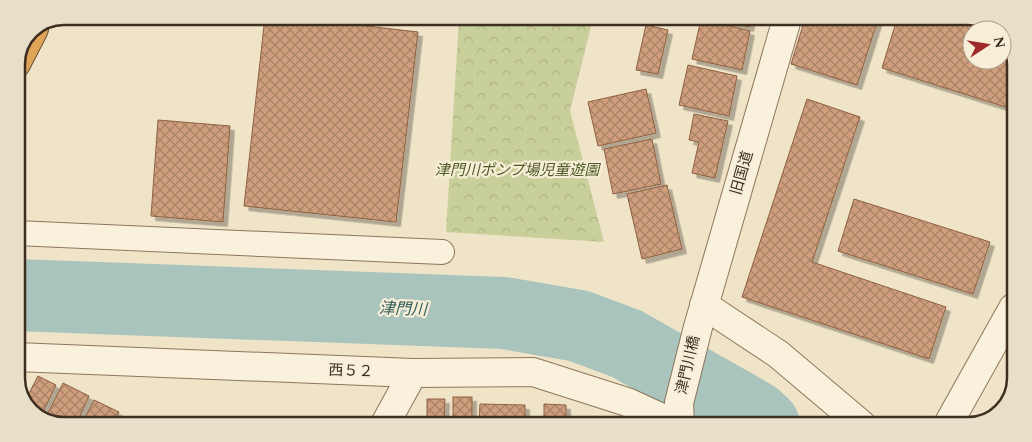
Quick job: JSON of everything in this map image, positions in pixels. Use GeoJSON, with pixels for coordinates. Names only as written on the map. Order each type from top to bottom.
{"type":"FeatureCollection","features":[{"type":"Feature","properties":{"kind":"street","name":"旧国道"},"geometry":{"type":"LineString","coordinates":[[701,316],[784,25]]}},
{"type":"Feature","properties":{"kind":"street","name":"津門川橋"},"geometry":{"type":"LineString","coordinates":[[679,417],[701,316]]}},
{"type":"Feature","properties":{"kind":"street"},"geometry":{"type":"LineString","coordinates":[[701,316],[778,354],[853,417]]}},
{"type":"Feature","properties":{"kind":"street"},"geometry":{"type":"LineString","coordinates":[[952,417],[1007,319]]}},
{"type":"Feature","properties":{"kind":"street","name":"西５２"},"geometry":{"type":"LineString","coordinates":[[25,357],[413,373],[533,372],[676,417]]}},
{"type":"Feature","properties":{"kind":"street"},"geometry":{"type":"LineString","coordinates":[[389,417],[413,373]]}},
{"type":"Feature","properties":{"kind":"lane"},"geometry":{"type":"LineString","coordinates":[[25,233],[442,252]]}},
{"type":"Feature","properties":{"kind":"green space","name":"津門川ポンプ場児童遊園"},"geometry":{"type":"Polygon","coordinates":[[[459,25],[591,25],[570,111],[604,242],[446,232],[459,25]]]}},
{"type":"Feature","properties":{"kind":"building"},"geometry":{"type":"Polygon","coordinates":[[[264,25],[358,25],[418,32],[396,222],[244,206],[264,25]]]}},
{"type":"Feature","properties":{"kind":"building"},"geometry":{"type":"Polygon","coordinates":[[[646,25],[668,30],[658,74],[636,70],[646,25]]]}},
{"type":"Feature","properties":{"kind":"building"},"geometry":{"type":"Polygon","coordinates":[[[700,25],[726,25],[750,31],[742,70],[692,59],[700,25]]]}},
{"type":"Feature","properties":{"kind":"building"},"geometry":{"type":"Polygon","coordinates":[[[803,25],[876,25],[857,85],[791,64],[803,25]]]}},
{"type":"Feature","properties":{"kind":"building"},"geometry":{"type":"Polygon","coordinates":[[[895,25],[962,25],[962,70],[1007,70],[1007,107],[882,68],[895,25]]]}},
{"type":"Feature","properties":{"kind":"building"},"geometry":{"type":"Polygon","coordinates":[[[688,65],[737,76],[729,116],[679,105],[688,65]]]}},
{"type":"Feature","properties":{"kind":"building"},"geometry":{"type":"Polygon","coordinates":[[[646,89],[656,133],[598,146],[588,102],[646,89]]]}},
{"type":"Feature","properties":{"kind":"building"},"geometry":{"type":"Polygon","coordinates":[[[807,99],[860,117],[812,262],[946,307],[929,359],[742,297],[807,99]]]}},
{"type":"Feature","properties":{"kind":"building"},"geometry":{"type":"Polygon","coordinates":[[[694,114],[728,121],[715,178],[692,173],[699,142],[689,140],[694,114]]]}},
{"type":"Feature","properties":{"kind":"building"},"geometry":{"type":"Polygon","coordinates":[[[158,120],[230,126],[223,222],[151,216],[158,120]]]}},
{"type":"Feature","properties":{"kind":"building"},"geometry":{"type":"Polygon","coordinates":[[[652,139],[661,184],[613,194],[604,149],[652,139]]]}},
{"type":"Feature","properties":{"kind":"building"},"geometry":{"type":"Polygon","coordinates":[[[667,185],[682,249],[642,259],[627,194],[667,185]]]}},
{"type":"Feature","properties":{"kind":"building"},"geometry":{"type":"Polygon","coordinates":[[[854,199],[990,242],[973,294],[838,251],[854,199]]]}},
{"type":"Feature","properties":{"kind":"building"},"geometry":{"type":"Polygon","coordinates":[[[38,376],[56,385],[43,411],[32,400],[29,394],[38,376]]]}},
{"type":"Feature","properties":{"kind":"building"},"geometry":{"type":"Polygon","coordinates":[[[63,383],[89,396],[79,417],[64,417],[48,413],[63,383]]]}},
{"type":"Feature","properties":{"kind":"building"},"geometry":{"type":"Polygon","coordinates":[[[453,397],[472,397],[472,417],[453,417],[453,397]]]}},
{"type":"Feature","properties":{"kind":"building"},"geometry":{"type":"Polygon","coordinates":[[[427,399],[445,399],[444,417],[427,417],[427,399]]]}},
{"type":"Feature","properties":{"kind":"building"},"geometry":{"type":"Polygon","coordinates":[[[94,400],[119,412],[116,417],[86,417],[94,400]]]}},
{"type":"Feature","properties":{"kind":"building"},"geometry":{"type":"Polygon","coordinates":[[[480,404],[525,405],[525,417],[479,417],[480,404]]]}},
{"type":"Feature","properties":{"kind":"building"},"geometry":{"type":"Polygon","coordinates":[[[544,404],[566,405],[566,417],[544,417],[544,404]]]}},
{"type":"Feature","properties":{"kind":"waterway","name":"津門川"},"geometry":{"type":"LineString","coordinates":[[25,295],[504,313],[579,326],[627,344],[755,417]]}}]}
